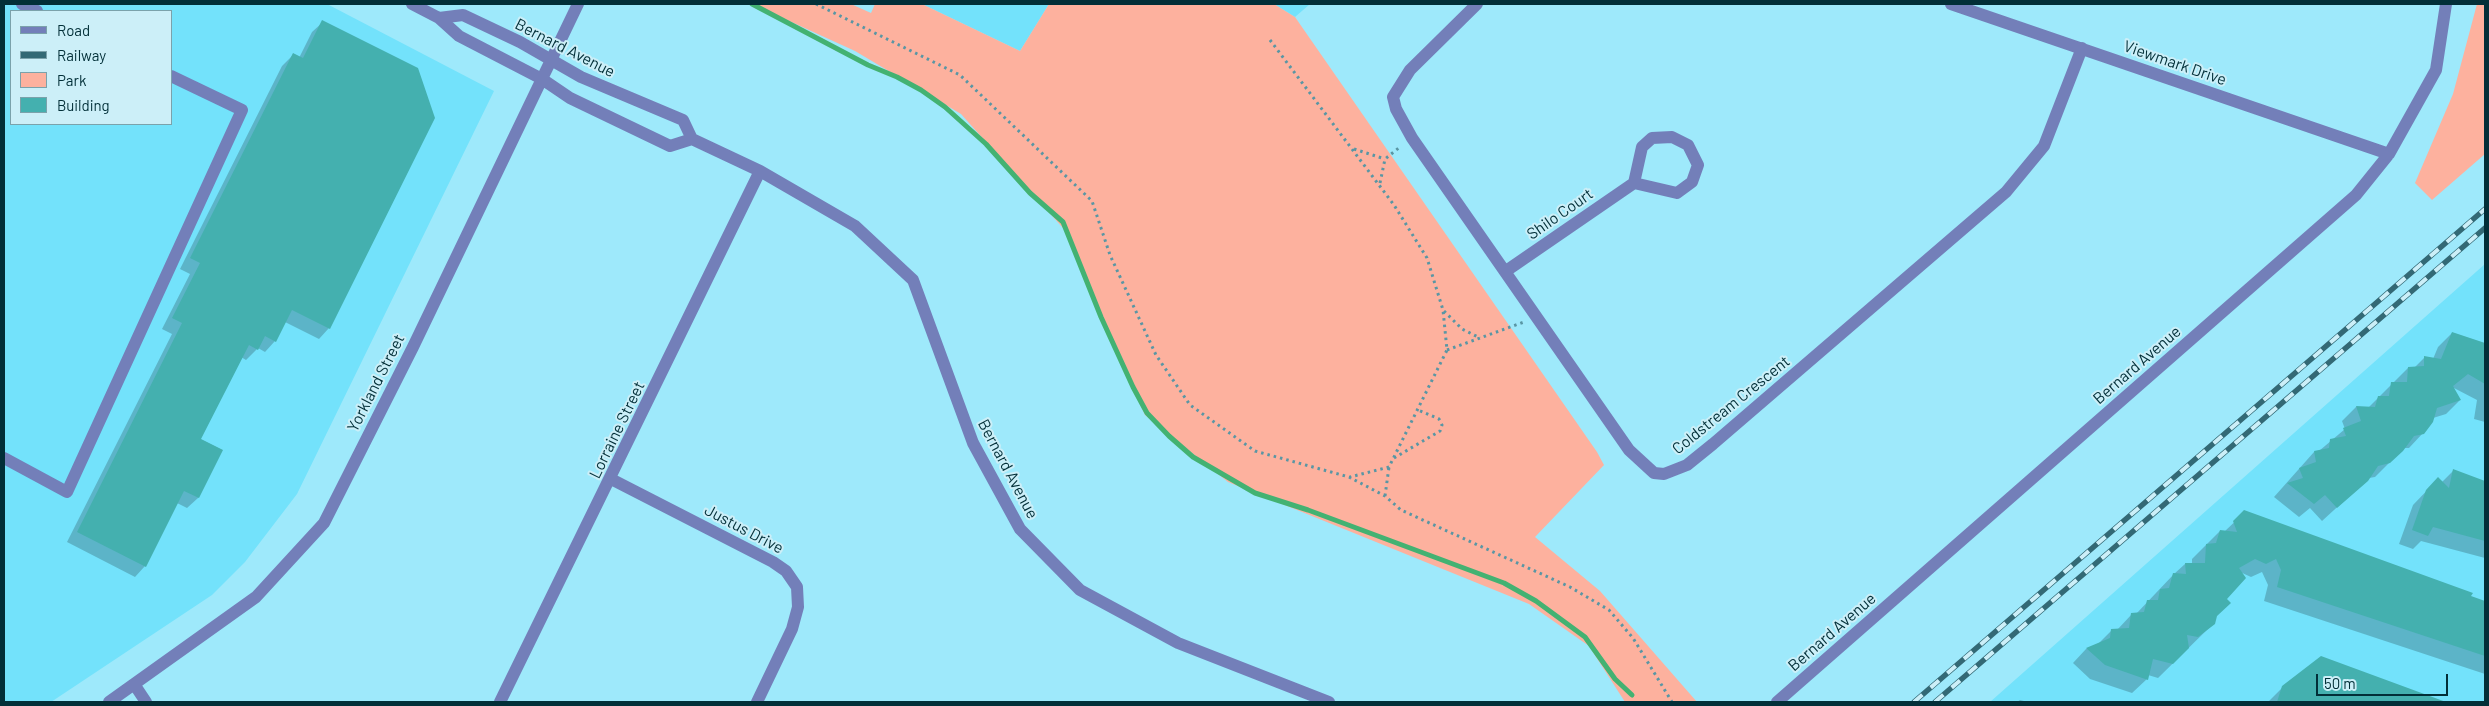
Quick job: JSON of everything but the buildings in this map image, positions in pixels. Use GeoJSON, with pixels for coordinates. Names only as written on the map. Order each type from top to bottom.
{"type":"FeatureCollection","features":[{"type":"Feature","properties":{"kind":"street"},"geometry":{"type":"LineString","coordinates":[[22,4],[35,10]]}},
{"type":"Feature","properties":{"kind":"street"},"geometry":{"type":"LineString","coordinates":[[412,4],[439,18],[459,36],[542,79],[570,98],[670,146],[692,140]]}},
{"type":"Feature","properties":{"kind":"street","name":"Yorkland Street"},"geometry":{"type":"LineString","coordinates":[[109,702],[256,597],[324,523],[413,348],[578,4]]}},
{"type":"Feature","properties":{"kind":"street","name":"Coldstream Crescent"},"geometry":{"type":"LineString","coordinates":[[1477,4],[1410,70],[1393,97],[1396,109],[1412,138],[1629,450],[1642,464],[1654,473],[1664,474],[1687,465],[2006,192],[2044,146],[2082,48]]}},
{"type":"Feature","properties":{"kind":"street","name":"Viewmark Drive"},"geometry":{"type":"LineString","coordinates":[[1951,4],[1983,9],[2082,48],[2389,154]]}},
{"type":"Feature","properties":{"kind":"street","name":"Bernard Avenue"},"geometry":{"type":"LineString","coordinates":[[1777,702],[2356,195],[2389,154],[2436,70],[2446,4]]}},
{"type":"Feature","properties":{"kind":"street","name":"Bernard Avenue"},"geometry":{"type":"LineString","coordinates":[[439,18],[463,15],[552,60],[581,77],[683,120],[692,140],[760,172],[855,226],[913,280],[972,443],[1020,529],[1080,590],[1178,643],[1329,702]]}},
{"type":"Feature","properties":{"kind":"street"},"geometry":{"type":"LineString","coordinates":[[4,458],[67,492],[242,110],[172,76]]}},
{"type":"Feature","properties":{"kind":"street"},"geometry":{"type":"LineString","coordinates":[[1672,137],[1688,144],[1698,165],[1692,182],[1677,193],[1634,183],[1642,147],[1652,138],[1672,137]]}},
{"type":"Feature","properties":{"kind":"street","name":"Lorraine Street"},"geometry":{"type":"LineString","coordinates":[[500,702],[760,172]]}},
{"type":"Feature","properties":{"kind":"street","name":"Shilo Court"},"geometry":{"type":"LineString","coordinates":[[1506,271],[1634,183]]}},
{"type":"Feature","properties":{"kind":"street","name":"Justus Drive"},"geometry":{"type":"LineString","coordinates":[[611,479],[773,562],[786,571],[797,587],[798,607],[792,629],[757,702]]}},
{"type":"Feature","properties":{"kind":"street"},"geometry":{"type":"LineString","coordinates":[[134,684],[146,702]]}},
{"type":"Feature","properties":{"kind":"path"},"geometry":{"type":"LineString","coordinates":[[816,4],[960,75],[1092,201],[1110,255],[1156,355],[1190,405],[1255,451],[1349,478],[1385,496],[1400,510],[1570,587],[1609,610],[1633,638],[1672,702]]}},
{"type":"Feature","properties":{"kind":"path"},"geometry":{"type":"LineString","coordinates":[[1270,40],[1380,183],[1427,258],[1443,310],[1447,350],[1389,467],[1385,496]]}},
{"type":"Feature","properties":{"kind":"path"},"geometry":{"type":"LineString","coordinates":[[1380,183],[1385,159],[1412,138]]}},
{"type":"Feature","properties":{"kind":"path"},"geometry":{"type":"LineString","coordinates":[[1354,149],[1385,159]]}},
{"type":"Feature","properties":{"kind":"path"},"geometry":{"type":"LineString","coordinates":[[1443,310],[1462,329],[1480,339]]}},
{"type":"Feature","properties":{"kind":"path"},"geometry":{"type":"LineString","coordinates":[[1447,350],[1538,317]]}},
{"type":"Feature","properties":{"kind":"path"},"geometry":{"type":"LineString","coordinates":[[1393,459],[1440,430],[1442,425],[1438,419],[1418,410]]}},
{"type":"Feature","properties":{"kind":"path"},"geometry":{"type":"LineString","coordinates":[[1349,478],[1389,467]]}},
{"type":"Feature","properties":{"kind":"shaded area"},"geometry":{"type":"Polygon","coordinates":[[[4,4],[327,4],[494,91],[297,494],[245,562],[212,595],[51,702],[4,702],[4,4]]]}},
{"type":"Feature","properties":{"kind":"shaded area"},"geometry":{"type":"Polygon","coordinates":[[[922,4],[1049,4],[1020,51],[922,4]]]}},
{"type":"Feature","properties":{"kind":"shaded area"},"geometry":{"type":"Polygon","coordinates":[[[1274,4],[1310,4],[1295,17],[1274,4]]]}},
{"type":"Feature","properties":{"kind":"shaded area"},"geometry":{"type":"Polygon","coordinates":[[[2485,264],[2485,702],[1990,702],[2485,264]]]}},
{"type":"Feature","properties":{"kind":"green space"},"geometry":{"type":"Polygon","coordinates":[[[752,4],[851,4],[871,13],[875,4],[922,4],[1020,51],[1049,4],[1274,4],[1295,17],[1597,452],[1604,465],[1535,537],[1600,591],[1697,702],[1625,702],[1589,646],[1529,604],[1228,482],[1145,415],[1110,337],[1071,237],[961,114],[855,51],[752,4]]]}},
{"type":"Feature","properties":{"kind":"green space"},"geometry":{"type":"Polygon","coordinates":[[[2477,4],[2485,4],[2485,154],[2432,200],[2415,183],[2453,94],[2477,4]]]}},
{"type":"Feature","properties":{"kind":"waterway"},"geometry":{"type":"LineString","coordinates":[[752,4],[868,65],[897,77],[921,90],[945,107],[986,144],[1030,193],[1063,222],[1101,317],[1147,413],[1193,457],[1255,493],[1308,510],[1504,583],[1536,601],[1585,637],[1615,679],[1632,695]]}},
{"type":"Feature","properties":{"kind":"railway"},"geometry":{"type":"LineString","coordinates":[[1914,702],[2485,209]]}},
{"type":"Feature","properties":{"kind":"railway"},"geometry":{"type":"LineString","coordinates":[[1935,702],[2485,228]]}}]}
